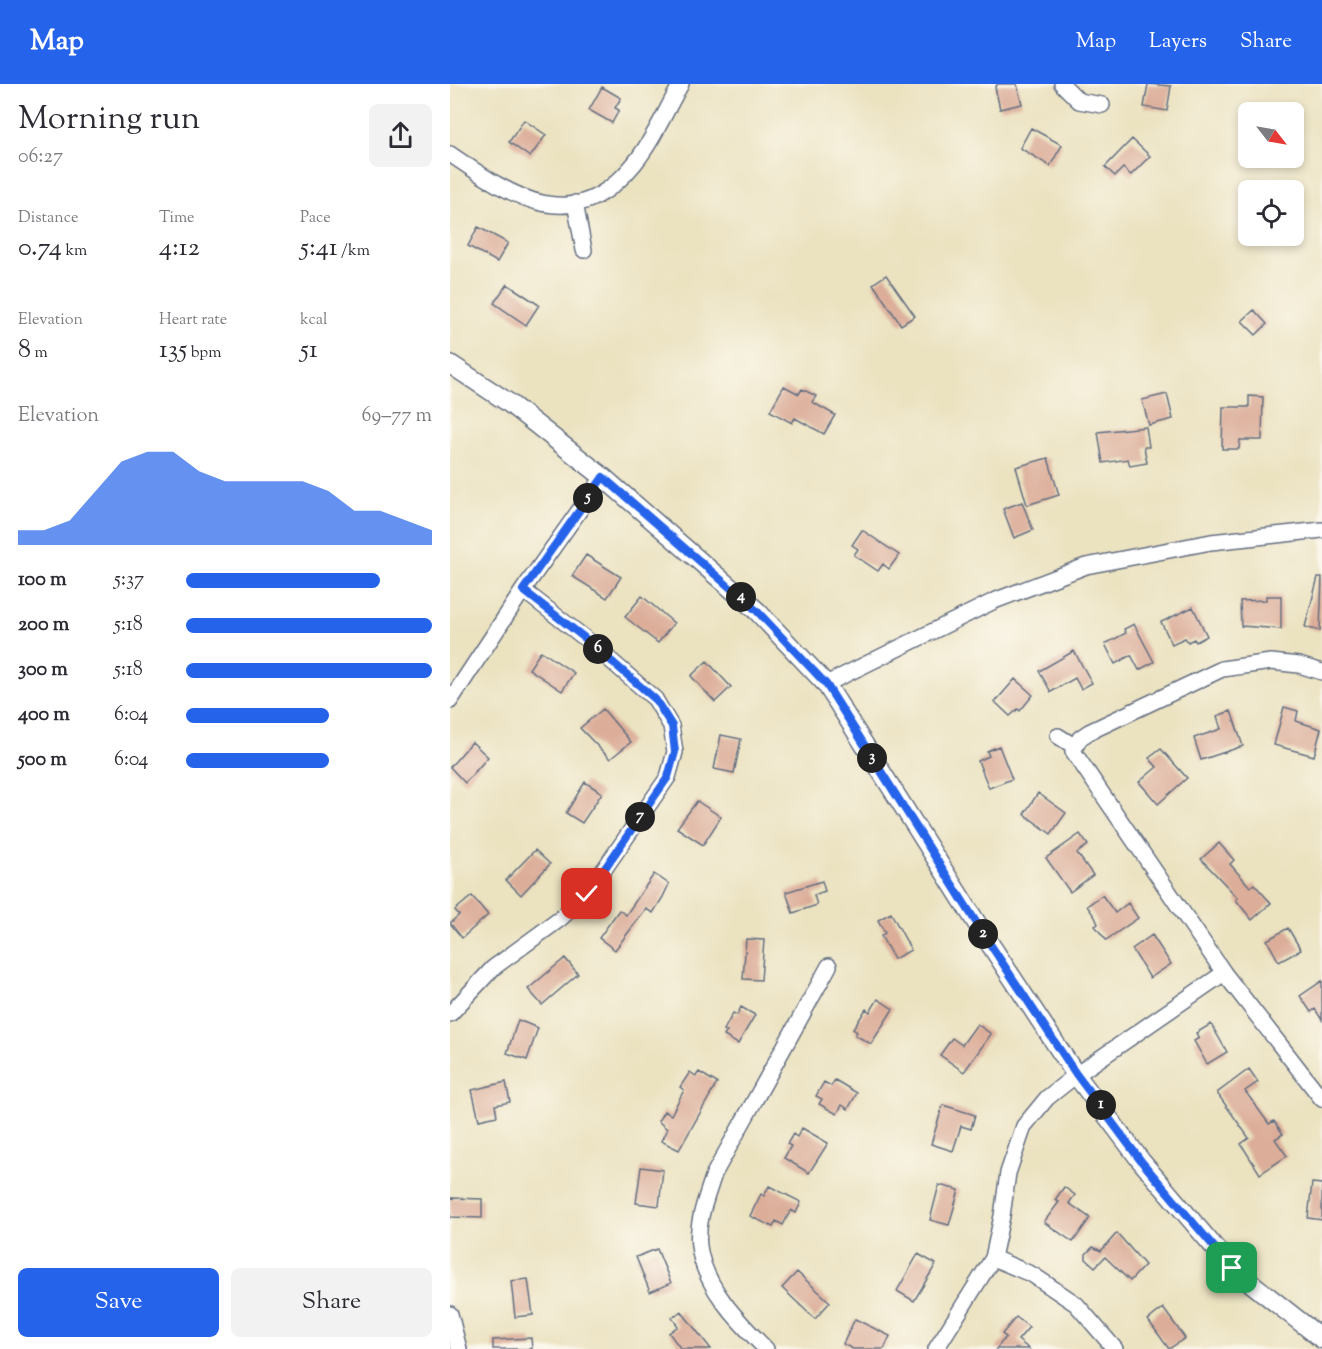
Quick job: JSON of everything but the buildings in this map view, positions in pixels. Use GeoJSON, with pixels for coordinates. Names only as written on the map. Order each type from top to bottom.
{"type":"FeatureCollection","features":[{"type":"Feature","properties":{"kind":"street"},"geometry":{"type":"LineString","coordinates":[[450,154],[502,190],[541,205],[575,203],[611,188],[635,163],[681,84]]}},
{"type":"Feature","properties":{"kind":"street"},"geometry":{"type":"LineString","coordinates":[[1062,84],[1079,101],[1102,105]]}},
{"type":"Feature","properties":{"kind":"street"},"geometry":{"type":"LineString","coordinates":[[575,203],[584,250]]}},
{"type":"Feature","properties":{"kind":"street"},"geometry":{"type":"LineString","coordinates":[[450,364],[509,403],[603,477],[757,611],[826,684],[982,931],[1076,1074],[1141,1161],[1232,1268],[1322,1339]]}},
{"type":"Feature","properties":{"kind":"street"},"geometry":{"type":"LineString","coordinates":[[450,700],[523,590],[603,477]]}},
{"type":"Feature","properties":{"kind":"street"},"geometry":{"type":"LineString","coordinates":[[826,684],[994,601],[1086,566],[1212,542],[1322,530]]}},
{"type":"Feature","properties":{"kind":"street"},"geometry":{"type":"LineString","coordinates":[[450,1014],[493,968],[560,919],[587,894],[668,777],[675,752],[672,726],[655,699],[586,639],[523,590]]}},
{"type":"Feature","properties":{"kind":"street"},"geometry":{"type":"LineString","coordinates":[[1322,672],[1299,665],[1271,662],[1222,669],[1089,732],[1074,746],[1073,751],[1224,973],[1322,1099]]}},
{"type":"Feature","properties":{"kind":"street"},"geometry":{"type":"LineString","coordinates":[[1058,736],[1074,746]]}},
{"type":"Feature","properties":{"kind":"street"},"geometry":{"type":"LineString","coordinates":[[766,1349],[725,1303],[711,1282],[699,1246],[699,1230],[704,1204],[714,1174],[829,966]]}},
{"type":"Feature","properties":{"kind":"street"},"geometry":{"type":"LineString","coordinates":[[936,1349],[993,1258],[1008,1173],[1024,1126],[1047,1098],[1076,1074],[1224,973]]}},
{"type":"Feature","properties":{"kind":"street"},"geometry":{"type":"LineString","coordinates":[[993,1258],[1033,1275],[1076,1304],[1115,1349]]}},
{"type":"Feature","properties":{"kind":"street"},"geometry":{"type":"LineString","coordinates":[[450,1314],[459,1349]]}},
{"type":"Feature","properties":{"kind":"route"},"geometry":{"type":"LineString","coordinates":[[587,894],[668,777],[675,752],[672,726],[655,699],[586,639],[523,590],[603,477],[757,611],[826,684],[900,804],[1076,1074],[1141,1161],[1232,1268]]}}]}
